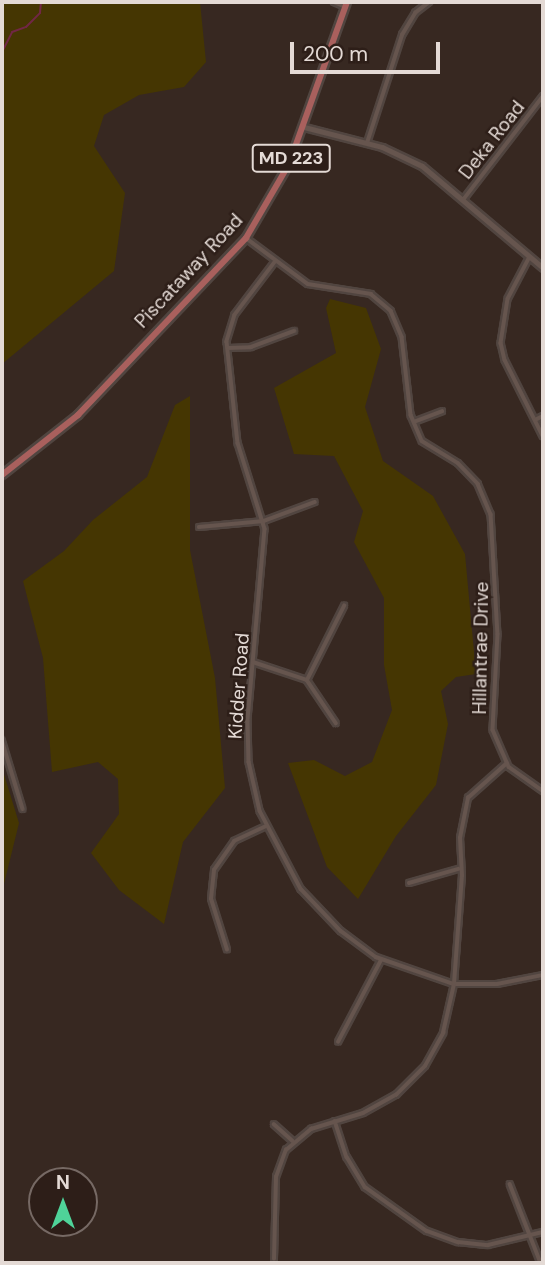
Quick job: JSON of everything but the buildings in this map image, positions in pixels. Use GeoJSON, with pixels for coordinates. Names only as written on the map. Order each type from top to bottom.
{"type":"FeatureCollection","features":[{"type":"Feature","properties":{"kind":"main road","name":"Piscataway Road"},"geometry":{"type":"LineString","coordinates":[[2,475],[76,417],[246,238],[275,191],[304,127],[347,4]]}},
{"type":"Feature","properties":{"kind":"street"},"geometry":{"type":"LineString","coordinates":[[334,2],[347,4]]}},
{"type":"Feature","properties":{"kind":"street"},"geometry":{"type":"LineString","coordinates":[[367,143],[402,35],[415,13],[429,2]]}},
{"type":"Feature","properties":{"kind":"street","name":"Deka Road"},"geometry":{"type":"LineString","coordinates":[[463,200],[543,96]]}},
{"type":"Feature","properties":{"kind":"street"},"geometry":{"type":"LineString","coordinates":[[304,127],[367,143],[422,166],[543,268]]}},
{"type":"Feature","properties":{"kind":"street","name":"Hillantrae Drive"},"geometry":{"type":"LineString","coordinates":[[246,238],[308,284],[371,294],[390,311],[402,337],[414,422],[422,441],[458,463],[478,484],[491,514],[498,634],[493,730],[507,763],[525,782],[543,791]]}},
{"type":"Feature","properties":{"kind":"street"},"geometry":{"type":"LineString","coordinates":[[530,257],[508,299],[501,343],[543,436]]}},
{"type":"Feature","properties":{"kind":"street","name":"Kidder Road"},"geometry":{"type":"LineString","coordinates":[[276,261],[235,315],[228,348],[238,443],[264,521],[248,747],[266,826],[288,870],[317,908],[381,960],[454,984],[496,984],[543,975]]}},
{"type":"Feature","properties":{"kind":"street"},"geometry":{"type":"LineString","coordinates":[[228,348],[251,347],[294,331]]}},
{"type":"Feature","properties":{"kind":"street"},"geometry":{"type":"LineString","coordinates":[[414,422],[442,411]]}},
{"type":"Feature","properties":{"kind":"street"},"geometry":{"type":"LineString","coordinates":[[535,420],[543,415]]}},
{"type":"Feature","properties":{"kind":"street"},"geometry":{"type":"LineString","coordinates":[[199,527],[264,521],[315,502]]}},
{"type":"Feature","properties":{"kind":"street"},"geometry":{"type":"LineString","coordinates":[[307,680],[344,606]]}},
{"type":"Feature","properties":{"kind":"street"},"geometry":{"type":"LineString","coordinates":[[253,662],[307,680],[336,723]]}},
{"type":"Feature","properties":{"kind":"street"},"geometry":{"type":"LineString","coordinates":[[2,740],[23,809]]}},
{"type":"Feature","properties":{"kind":"street"},"geometry":{"type":"LineString","coordinates":[[274,1259],[276,1177],[293,1140],[388,1101],[415,1078],[443,1033],[454,984],[462,876],[458,869],[468,798],[507,763]]}},
{"type":"Feature","properties":{"kind":"street"},"geometry":{"type":"LineString","coordinates":[[228,950],[211,900],[214,870],[234,841],[266,826]]}},
{"type":"Feature","properties":{"kind":"street"},"geometry":{"type":"LineString","coordinates":[[409,883],[458,869]]}},
{"type":"Feature","properties":{"kind":"street"},"geometry":{"type":"LineString","coordinates":[[338,1041],[381,960]]}},
{"type":"Feature","properties":{"kind":"street"},"geometry":{"type":"LineString","coordinates":[[335,1121],[346,1157],[365,1187],[412,1223],[438,1236],[468,1244],[529,1239],[543,1232]]}},
{"type":"Feature","properties":{"kind":"street"},"geometry":{"type":"LineString","coordinates":[[274,1124],[293,1140]]}},
{"type":"Feature","properties":{"kind":"street"},"geometry":{"type":"LineString","coordinates":[[510,1184],[529,1239],[541,1263]]}},
{"type":"Feature","properties":{"kind":"shaded area"},"geometry":{"type":"Polygon","coordinates":[[[2,2],[200,2],[206,62],[184,87],[139,95],[104,115],[94,146],[125,193],[114,271],[2,364],[2,2]]]}},
{"type":"Feature","properties":{"kind":"shaded area"},"geometry":{"type":"Polygon","coordinates":[[[330,299],[366,308],[381,349],[365,407],[383,461],[433,496],[465,554],[476,674],[456,677],[441,691],[448,724],[436,785],[396,836],[358,899],[327,867],[288,763],[314,760],[345,776],[372,762],[392,710],[384,665],[384,598],[354,542],[363,511],[334,456],[294,454],[274,388],[336,353],[326,308],[330,299]]]}},
{"type":"Feature","properties":{"kind":"shaded area"},"geometry":{"type":"Polygon","coordinates":[[[190,396],[190,550],[215,678],[225,788],[183,842],[164,924],[119,890],[91,853],[119,814],[118,779],[98,762],[52,772],[43,658],[23,581],[64,551],[93,520],[147,477],[175,405],[190,396]]]}},
{"type":"Feature","properties":{"kind":"shaded area"},"geometry":{"type":"Polygon","coordinates":[[[2,768],[19,823],[2,892],[2,768]]]}},
{"type":"Feature","properties":{"kind":"waterway"},"geometry":{"type":"LineString","coordinates":[[2,52],[12,32],[26,27],[40,13],[41,2]]}}]}
